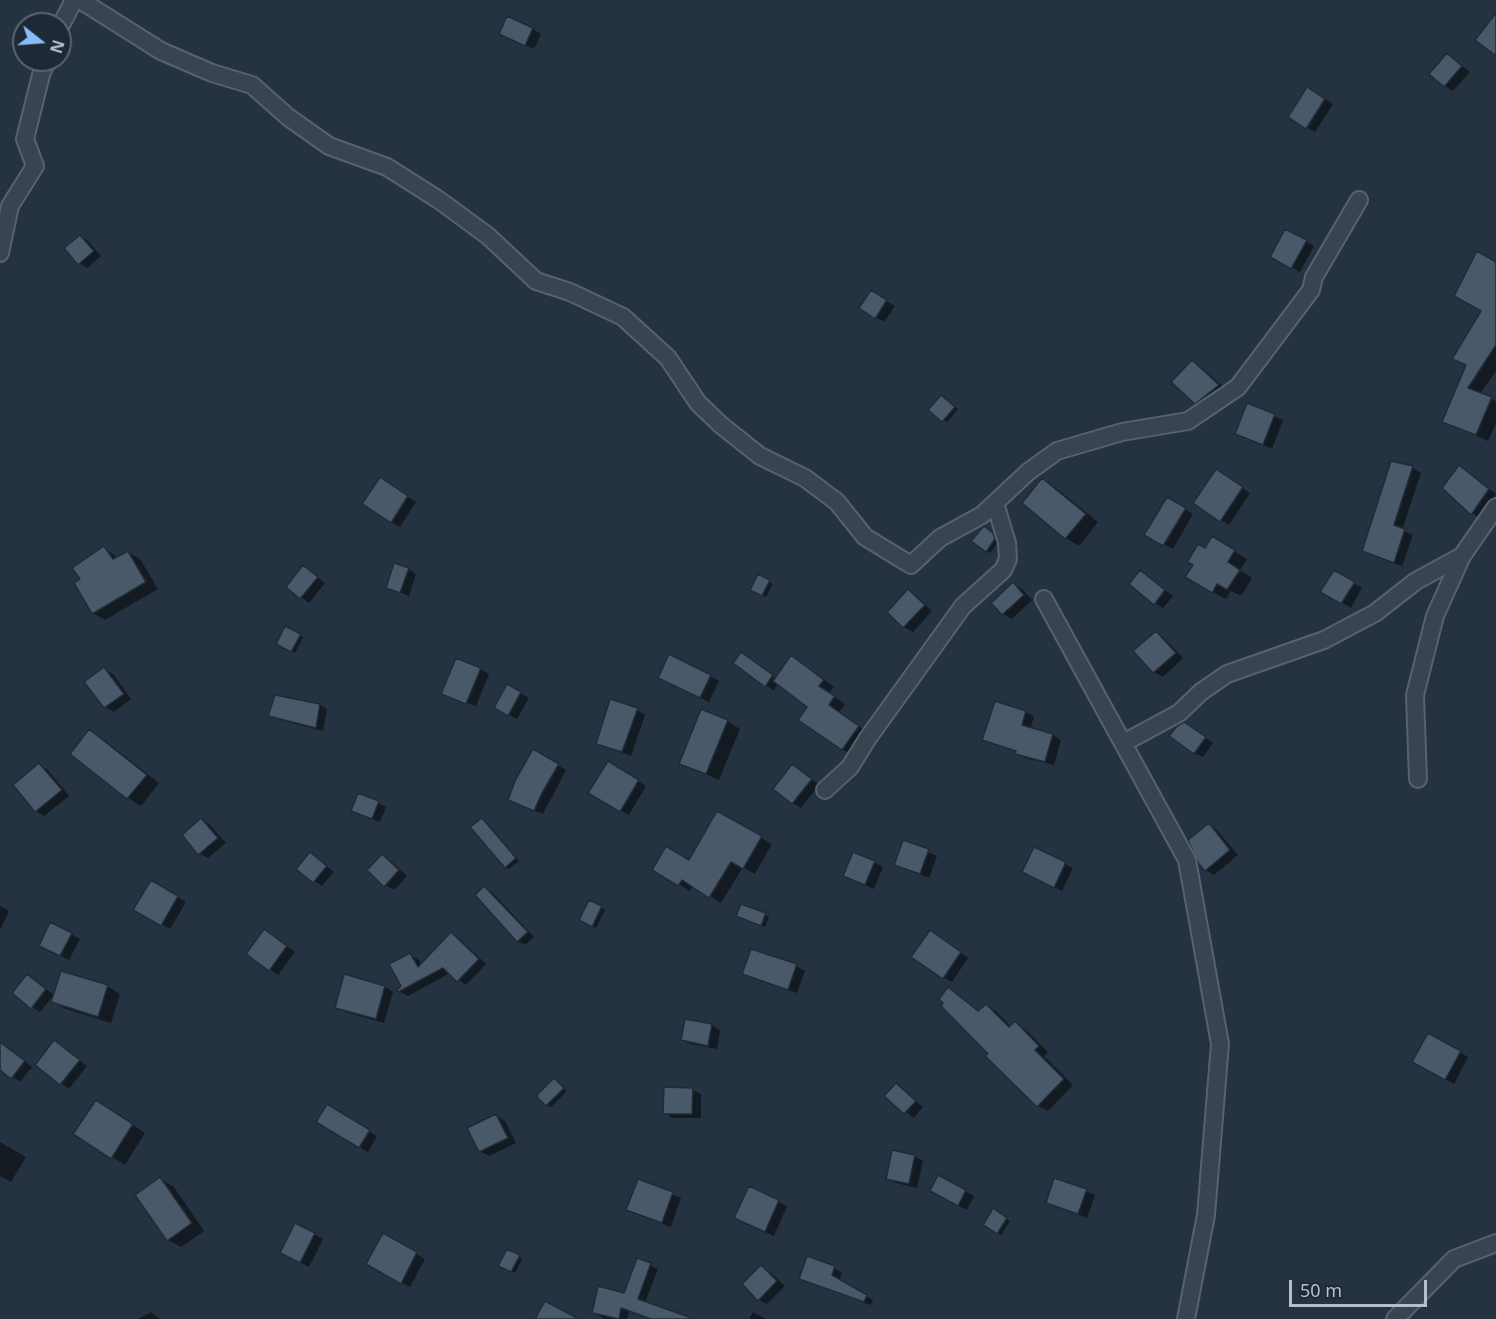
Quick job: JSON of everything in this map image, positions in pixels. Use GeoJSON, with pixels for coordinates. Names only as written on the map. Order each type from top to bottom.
{"type":"FeatureCollection","features":[{"type":"Feature","properties":{"kind":"street"},"geometry":{"type":"LineString","coordinates":[[80,0],[161,51],[212,73],[252,85],[288,117],[329,146],[387,167],[439,200],[488,236],[536,281],[570,292],[623,316],[668,358],[699,403],[721,425],[760,456],[805,478],[837,502],[865,537],[910,565],[940,537],[982,515],[1028,472],[1057,451],[1122,432],[1188,421],[1238,387],[1311,290],[1314,277],[1359,200]]}},
{"type":"Feature","properties":{"kind":"street"},"geometry":{"type":"LineString","coordinates":[[0,253],[10,206],[35,166],[25,139],[42,72]]}},
{"type":"Feature","properties":{"kind":"street"},"geometry":{"type":"LineString","coordinates":[[825,790],[850,766],[963,606],[1003,570],[1008,558],[1007,543],[995,503]]}},
{"type":"Feature","properties":{"kind":"street"},"geometry":{"type":"LineString","coordinates":[[1418,779],[1415,695],[1435,616],[1462,556],[1496,507]]}},
{"type":"Feature","properties":{"kind":"street"},"geometry":{"type":"LineString","coordinates":[[1129,740],[1179,713],[1201,692],[1227,674],[1324,640],[1375,613],[1416,581],[1462,556]]}},
{"type":"Feature","properties":{"kind":"street"},"geometry":{"type":"LineString","coordinates":[[1044,599],[1186,860],[1220,1044],[1206,1215],[1186,1319]]}},
{"type":"Feature","properties":{"kind":"street"},"geometry":{"type":"LineString","coordinates":[[1395,1319],[1454,1259],[1496,1243]]}},
{"type":"Feature","properties":{"kind":"building"},"geometry":{"type":"Polygon","coordinates":[[[1496,13],[1496,56],[1475,40],[1496,13]]]}},
{"type":"Feature","properties":{"kind":"building"},"geometry":{"type":"Polygon","coordinates":[[[507,16],[533,28],[525,46],[499,34],[507,16]]]}},
{"type":"Feature","properties":{"kind":"building"},"geometry":{"type":"Polygon","coordinates":[[[1447,53],[1462,66],[1444,87],[1429,74],[1447,53]]]}},
{"type":"Feature","properties":{"kind":"building"},"geometry":{"type":"Polygon","coordinates":[[[1307,87],[1325,99],[1306,129],[1288,117],[1307,87]]]}},
{"type":"Feature","properties":{"kind":"building"},"geometry":{"type":"Polygon","coordinates":[[[1285,229],[1307,240],[1291,269],[1270,257],[1285,229]]]}},
{"type":"Feature","properties":{"kind":"building"},"geometry":{"type":"Polygon","coordinates":[[[80,235],[94,251],[78,265],[64,248],[80,235]]]}},
{"type":"Feature","properties":{"kind":"building"},"geometry":{"type":"Polygon","coordinates":[[[1477,251],[1496,262],[1496,345],[1468,388],[1492,397],[1476,435],[1442,422],[1466,365],[1452,359],[1481,311],[1454,296],[1477,251]]]}},
{"type":"Feature","properties":{"kind":"building"},"geometry":{"type":"Polygon","coordinates":[[[871,290],[887,300],[875,319],[859,308],[871,290]]]}},
{"type":"Feature","properties":{"kind":"building"},"geometry":{"type":"Polygon","coordinates":[[[1192,360],[1219,385],[1195,404],[1171,382],[1192,360]]]}},
{"type":"Feature","properties":{"kind":"building"},"geometry":{"type":"Polygon","coordinates":[[[941,395],[955,407],[942,422],[928,410],[941,395]]]}},
{"type":"Feature","properties":{"kind":"building"},"geometry":{"type":"Polygon","coordinates":[[[1247,403],[1275,414],[1263,445],[1235,434],[1247,403]]]}},
{"type":"Feature","properties":{"kind":"building"},"geometry":{"type":"Polygon","coordinates":[[[1391,461],[1413,466],[1394,525],[1405,529],[1394,563],[1362,551],[1391,461]]]}},
{"type":"Feature","properties":{"kind":"building"},"geometry":{"type":"Polygon","coordinates":[[[1459,465],[1489,489],[1471,515],[1442,488],[1459,465]]]}},
{"type":"Feature","properties":{"kind":"building"},"geometry":{"type":"Polygon","coordinates":[[[1216,469],[1243,487],[1220,522],[1193,503],[1216,469]]]}},
{"type":"Feature","properties":{"kind":"building"},"geometry":{"type":"Polygon","coordinates":[[[380,477],[408,496],[391,523],[362,504],[380,477]]]}},
{"type":"Feature","properties":{"kind":"building"},"geometry":{"type":"Polygon","coordinates":[[[1042,478],[1086,514],[1065,539],[1022,503],[1042,478]]]}},
{"type":"Feature","properties":{"kind":"building"},"geometry":{"type":"Polygon","coordinates":[[[1167,497],[1186,508],[1163,546],[1144,535],[1167,497]]]}},
{"type":"Feature","properties":{"kind":"building"},"geometry":{"type":"Polygon","coordinates":[[[984,526],[993,533],[995,539],[986,552],[971,541],[984,526]]]}},
{"type":"Feature","properties":{"kind":"building"},"geometry":{"type":"Polygon","coordinates":[[[1212,536],[1235,550],[1228,562],[1240,570],[1227,590],[1217,584],[1212,593],[1185,577],[1193,565],[1187,562],[1198,544],[1205,548],[1212,536]]]}},
{"type":"Feature","properties":{"kind":"building"},"geometry":{"type":"Polygon","coordinates":[[[104,546],[113,559],[128,551],[146,582],[92,614],[74,583],[80,579],[72,568],[104,546]]]}},
{"type":"Feature","properties":{"kind":"building"},"geometry":{"type":"Polygon","coordinates":[[[394,563],[409,568],[400,593],[386,588],[394,563]]]}},
{"type":"Feature","properties":{"kind":"building"},"geometry":{"type":"Polygon","coordinates":[[[303,565],[318,577],[300,599],[286,587],[303,565]]]}},
{"type":"Feature","properties":{"kind":"building"},"geometry":{"type":"Polygon","coordinates":[[[1140,570],[1165,590],[1154,605],[1129,584],[1140,570]]]}},
{"type":"Feature","properties":{"kind":"building"},"geometry":{"type":"Polygon","coordinates":[[[1334,570],[1355,582],[1341,604],[1320,592],[1334,570]]]}},
{"type":"Feature","properties":{"kind":"building"},"geometry":{"type":"Polygon","coordinates":[[[758,574],[770,580],[762,596],[750,590],[758,574]]]}},
{"type":"Feature","properties":{"kind":"building"},"geometry":{"type":"Polygon","coordinates":[[[1013,582],[1024,595],[1002,615],[991,603],[1013,582]]]}},
{"type":"Feature","properties":{"kind":"building"},"geometry":{"type":"Polygon","coordinates":[[[908,589],[925,605],[903,628],[887,612],[908,589]]]}},
{"type":"Feature","properties":{"kind":"building"},"geometry":{"type":"Polygon","coordinates":[[[285,626],[301,634],[291,652],[276,644],[285,626]]]}},
{"type":"Feature","properties":{"kind":"building"},"geometry":{"type":"Polygon","coordinates":[[[1156,631],[1176,653],[1153,673],[1133,651],[1156,631]]]}},
{"type":"Feature","properties":{"kind":"building"},"geometry":{"type":"Polygon","coordinates":[[[741,652],[773,675],[765,687],[733,663],[741,652]]]}},
{"type":"Feature","properties":{"kind":"building"},"geometry":{"type":"Polygon","coordinates":[[[669,654],[711,675],[700,698],[658,678],[669,654]]]}},
{"type":"Feature","properties":{"kind":"building"},"geometry":{"type":"Polygon","coordinates":[[[791,655],[824,680],[819,686],[835,696],[829,705],[859,726],[842,750],[798,720],[807,707],[773,681],[791,655]]]}},
{"type":"Feature","properties":{"kind":"building"},"geometry":{"type":"Polygon","coordinates":[[[456,658],[481,668],[466,704],[441,694],[456,658]]]}},
{"type":"Feature","properties":{"kind":"building"},"geometry":{"type":"Polygon","coordinates":[[[104,667],[124,694],[104,708],[84,682],[104,667]]]}},
{"type":"Feature","properties":{"kind":"building"},"geometry":{"type":"Polygon","coordinates":[[[507,684],[521,692],[508,716],[494,708],[507,684]]]}},
{"type":"Feature","properties":{"kind":"building"},"geometry":{"type":"Polygon","coordinates":[[[275,695],[320,704],[316,728],[268,716],[275,695]]]}},
{"type":"Feature","properties":{"kind":"building"},"geometry":{"type":"Polygon","coordinates":[[[610,699],[638,708],[622,752],[596,744],[610,699]]]}},
{"type":"Feature","properties":{"kind":"building"},"geometry":{"type":"Polygon","coordinates":[[[995,701],[1026,711],[1022,725],[1053,734],[1045,762],[1015,754],[1016,751],[982,740],[995,701]]]}},
{"type":"Feature","properties":{"kind":"building"},"geometry":{"type":"Polygon","coordinates":[[[701,709],[728,720],[706,774],[679,764],[701,709]]]}},
{"type":"Feature","properties":{"kind":"building"},"geometry":{"type":"Polygon","coordinates":[[[1184,722],[1206,737],[1194,754],[1169,736],[1177,726],[1184,722]]]}},
{"type":"Feature","properties":{"kind":"building"},"geometry":{"type":"Polygon","coordinates":[[[89,729],[147,775],[127,799],[70,754],[89,729]]]}},
{"type":"Feature","properties":{"kind":"building"},"geometry":{"type":"Polygon","coordinates":[[[533,749],[559,764],[534,811],[508,800],[515,781],[533,749]]]}},
{"type":"Feature","properties":{"kind":"building"},"geometry":{"type":"Polygon","coordinates":[[[608,761],[639,780],[620,812],[588,793],[608,761]]]}},
{"type":"Feature","properties":{"kind":"building"},"geometry":{"type":"Polygon","coordinates":[[[39,763],[62,790],[35,812],[13,785],[39,763]]]}},
{"type":"Feature","properties":{"kind":"building"},"geometry":{"type":"Polygon","coordinates":[[[792,764],[812,779],[792,804],[773,789],[792,764]]]}},
{"type":"Feature","properties":{"kind":"building"},"geometry":{"type":"Polygon","coordinates":[[[358,793],[379,801],[372,819],[351,811],[358,793]]]}},
{"type":"Feature","properties":{"kind":"building"},"geometry":{"type":"Polygon","coordinates":[[[717,811],[762,836],[743,869],[731,862],[709,898],[682,880],[678,886],[652,870],[666,846],[689,860],[717,811]]]}},
{"type":"Feature","properties":{"kind":"building"},"geometry":{"type":"Polygon","coordinates":[[[201,818],[218,838],[198,855],[182,835],[201,818]]]}},
{"type":"Feature","properties":{"kind":"building"},"geometry":{"type":"Polygon","coordinates":[[[482,818],[516,858],[505,868],[470,827],[482,818]]]}},
{"type":"Feature","properties":{"kind":"building"},"geometry":{"type":"Polygon","coordinates":[[[1209,823],[1230,850],[1205,871],[1198,863],[1188,840],[1209,823]]]}},
{"type":"Feature","properties":{"kind":"building"},"geometry":{"type":"Polygon","coordinates":[[[903,840],[929,849],[920,874],[894,865],[903,840]]]}},
{"type":"Feature","properties":{"kind":"building"},"geometry":{"type":"Polygon","coordinates":[[[1034,847],[1066,862],[1054,888],[1022,872],[1034,847]]]}},
{"type":"Feature","properties":{"kind":"building"},"geometry":{"type":"Polygon","coordinates":[[[310,852],[327,866],[313,883],[296,869],[310,852]]]}},
{"type":"Feature","properties":{"kind":"building"},"geometry":{"type":"Polygon","coordinates":[[[853,852],[875,861],[865,885],[843,876],[853,852]]]}},
{"type":"Feature","properties":{"kind":"building"},"geometry":{"type":"Polygon","coordinates":[[[382,854],[399,870],[384,887],[367,870],[382,854]]]}},
{"type":"Feature","properties":{"kind":"building"},"geometry":{"type":"Polygon","coordinates":[[[151,880],[178,896],[161,926],[133,910],[151,880]]]}},
{"type":"Feature","properties":{"kind":"building"},"geometry":{"type":"Polygon","coordinates":[[[484,886],[528,932],[517,942],[475,895],[484,886]]]}},
{"type":"Feature","properties":{"kind":"building"},"geometry":{"type":"Polygon","coordinates":[[[589,900],[602,906],[592,927],[579,920],[589,900]]]}},
{"type":"Feature","properties":{"kind":"building"},"geometry":{"type":"Polygon","coordinates":[[[741,904],[766,913],[761,926],[736,916],[741,904]]]}},
{"type":"Feature","properties":{"kind":"building"},"geometry":{"type":"Polygon","coordinates":[[[50,922],[72,933],[60,956],[39,946],[50,922]]]}},
{"type":"Feature","properties":{"kind":"building"},"geometry":{"type":"Polygon","coordinates":[[[264,929],[287,946],[269,971],[246,954],[264,929]]]}},
{"type":"Feature","properties":{"kind":"building"},"geometry":{"type":"Polygon","coordinates":[[[930,930],[961,952],[943,979],[911,957],[930,930]]]}},
{"type":"Feature","properties":{"kind":"building"},"geometry":{"type":"Polygon","coordinates":[[[451,932],[479,959],[457,982],[443,968],[398,992],[401,986],[389,964],[410,953],[418,967],[451,932]]]}},
{"type":"Feature","properties":{"kind":"building"},"geometry":{"type":"Polygon","coordinates":[[[751,949],[797,964],[788,990],[742,974],[751,949]]]}},
{"type":"Feature","properties":{"kind":"building"},"geometry":{"type":"Polygon","coordinates":[[[61,971],[108,985],[98,1017],[51,1002],[61,971]]]}},
{"type":"Feature","properties":{"kind":"building"},"geometry":{"type":"Polygon","coordinates":[[[27,974],[46,989],[31,1009],[12,993],[27,974]]]}},
{"type":"Feature","properties":{"kind":"building"},"geometry":{"type":"Polygon","coordinates":[[[344,974],[385,986],[376,1019],[335,1008],[344,974]]]}},
{"type":"Feature","properties":{"kind":"building"},"geometry":{"type":"Polygon","coordinates":[[[948,987],[978,1011],[986,1004],[1009,1027],[1015,1021],[1039,1046],[1035,1050],[1064,1079],[1037,1107],[985,1056],[988,1054],[941,1006],[943,1003],[939,999],[948,987]]]}},
{"type":"Feature","properties":{"kind":"building"},"geometry":{"type":"Polygon","coordinates":[[[685,1019],[712,1024],[708,1046],[681,1040],[685,1019]]]}},
{"type":"Feature","properties":{"kind":"building"},"geometry":{"type":"Polygon","coordinates":[[[1428,1033],[1461,1051],[1445,1080],[1412,1062],[1428,1033]]]}},
{"type":"Feature","properties":{"kind":"building"},"geometry":{"type":"Polygon","coordinates":[[[54,1040],[80,1060],[60,1085],[35,1065],[54,1040]]]}},
{"type":"Feature","properties":{"kind":"building"},"geometry":{"type":"Polygon","coordinates":[[[0,1042],[25,1061],[11,1079],[0,1070],[0,1042]]]}},
{"type":"Feature","properties":{"kind":"building"},"geometry":{"type":"Polygon","coordinates":[[[554,1078],[564,1088],[546,1106],[536,1096],[554,1078]]]}},
{"type":"Feature","properties":{"kind":"building"},"geometry":{"type":"Polygon","coordinates":[[[896,1083],[916,1101],[904,1114],[884,1096],[896,1083]]]}},
{"type":"Feature","properties":{"kind":"building"},"geometry":{"type":"Polygon","coordinates":[[[664,1087],[693,1088],[692,1114],[663,1114],[664,1087]]]}},
{"type":"Feature","properties":{"kind":"building"},"geometry":{"type":"Polygon","coordinates":[[[96,1100],[133,1124],[111,1159],[73,1134],[96,1100]]]}},
{"type":"Feature","properties":{"kind":"building"},"geometry":{"type":"Polygon","coordinates":[[[327,1104],[370,1130],[359,1148],[316,1122],[327,1104]]]}},
{"type":"Feature","properties":{"kind":"building"},"geometry":{"type":"Polygon","coordinates":[[[496,1114],[508,1138],[479,1152],[467,1128],[496,1114]]]}},
{"type":"Feature","properties":{"kind":"building"},"geometry":{"type":"Polygon","coordinates":[[[892,1150],[915,1155],[909,1184],[886,1179],[892,1150]]]}},
{"type":"Feature","properties":{"kind":"building"},"geometry":{"type":"Polygon","coordinates":[[[938,1175],[966,1190],[958,1206],[930,1191],[938,1175]]]}},
{"type":"Feature","properties":{"kind":"building"},"geometry":{"type":"Polygon","coordinates":[[[160,1177],[192,1223],[167,1241],[135,1195],[160,1177]]]}},
{"type":"Feature","properties":{"kind":"building"},"geometry":{"type":"Polygon","coordinates":[[[1054,1178],[1087,1189],[1078,1214],[1046,1203],[1054,1178]]]}},
{"type":"Feature","properties":{"kind":"building"},"geometry":{"type":"Polygon","coordinates":[[[638,1179],[673,1192],[662,1223],[626,1210],[638,1179]]]}},
{"type":"Feature","properties":{"kind":"building"},"geometry":{"type":"Polygon","coordinates":[[[749,1186],[779,1200],[765,1232],[734,1218],[749,1186]]]}},
{"type":"Feature","properties":{"kind":"building"},"geometry":{"type":"Polygon","coordinates":[[[993,1208],[1007,1218],[997,1234],[983,1225],[993,1208]]]}},
{"type":"Feature","properties":{"kind":"building"},"geometry":{"type":"Polygon","coordinates":[[[295,1223],[315,1233],[300,1263],[280,1253],[295,1223]]]}},
{"type":"Feature","properties":{"kind":"building"},"geometry":{"type":"Polygon","coordinates":[[[383,1233],[417,1252],[401,1284],[366,1264],[383,1233]]]}},
{"type":"Feature","properties":{"kind":"building"},"geometry":{"type":"Polygon","coordinates":[[[507,1249],[520,1255],[511,1272],[498,1266],[507,1249]]]}},
{"type":"Feature","properties":{"kind":"building"},"geometry":{"type":"Polygon","coordinates":[[[807,1256],[835,1266],[832,1275],[867,1295],[864,1302],[799,1279],[807,1256]]]}},
{"type":"Feature","properties":{"kind":"building"},"geometry":{"type":"Polygon","coordinates":[[[637,1258],[651,1263],[638,1299],[689,1317],[689,1319],[651,1319],[621,1308],[619,1319],[592,1313],[598,1286],[624,1293],[637,1258]]]}},
{"type":"Feature","properties":{"kind":"building"},"geometry":{"type":"Polygon","coordinates":[[[761,1265],[777,1281],[758,1301],[742,1284],[761,1265]]]}},
{"type":"Feature","properties":{"kind":"building"},"geometry":{"type":"Polygon","coordinates":[[[545,1301],[579,1319],[535,1319],[545,1301]]]}}]}
